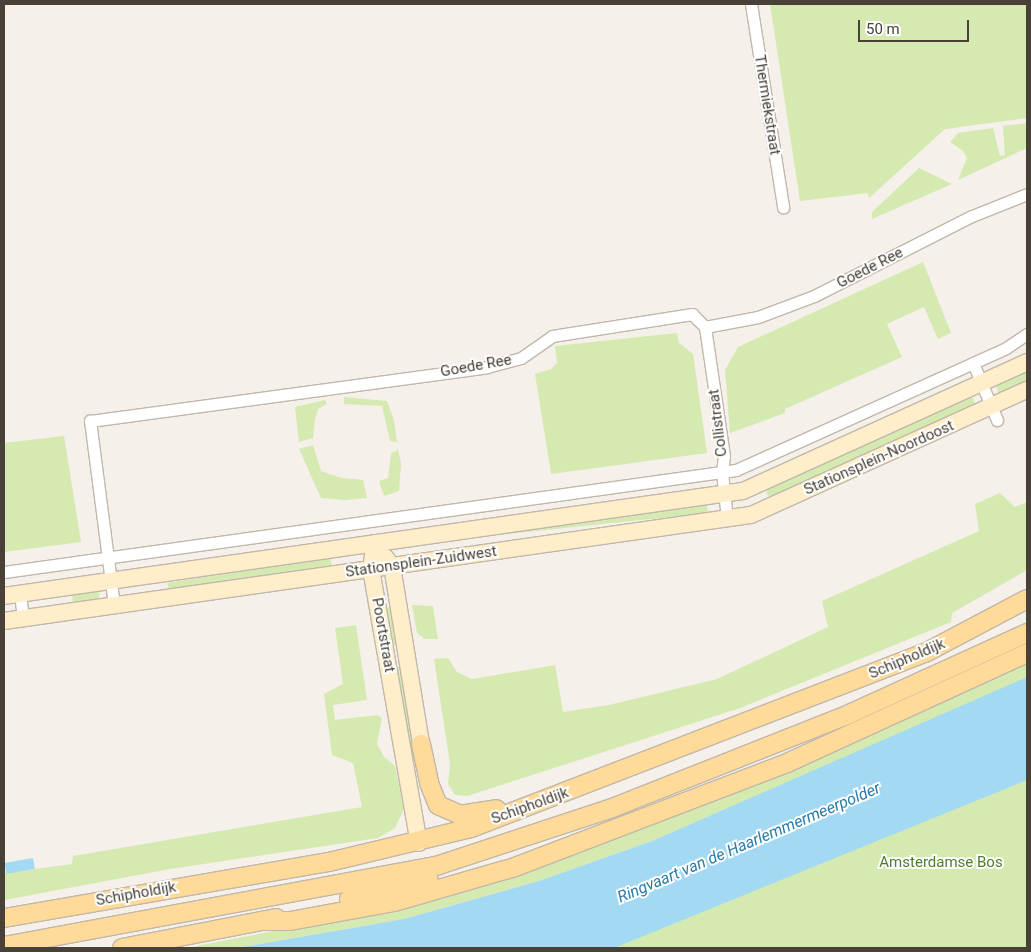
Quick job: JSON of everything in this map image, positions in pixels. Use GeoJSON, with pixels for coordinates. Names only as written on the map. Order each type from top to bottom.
{"type":"FeatureCollection","features":[{"type":"Feature","properties":{"kind":"main road","name":"Schipholdijk"},"geometry":{"type":"LineString","coordinates":[[4,918],[329,862],[419,843],[554,798],[925,652],[1027,600]]}},
{"type":"Feature","properties":{"kind":"main road","name":"Schipholdijk"},"geometry":{"type":"LineString","coordinates":[[612,808],[847,715],[1027,632]]}},
{"type":"Feature","properties":{"kind":"main road"},"geometry":{"type":"LineString","coordinates":[[265,922],[290,921],[394,902],[515,867],[786,762],[1027,654]]}},
{"type":"Feature","properties":{"kind":"main road"},"geometry":{"type":"LineString","coordinates":[[421,744],[432,796],[448,812],[470,814],[554,798]]}},
{"type":"Feature","properties":{"kind":"main road"},"geometry":{"type":"LineString","coordinates":[[4,946],[189,910],[401,874],[474,854],[612,808]]}},
{"type":"Feature","properties":{"kind":"main road"},"geometry":{"type":"LineString","coordinates":[[122,948],[265,922],[498,860],[612,808]]}},
{"type":"Feature","properties":{"kind":"main road"},"geometry":{"type":"LineString","coordinates":[[419,843],[444,854],[474,854]]}},
{"type":"Feature","properties":{"kind":"street","name":"Thermiekstraat"},"geometry":{"type":"LineString","coordinates":[[751,4],[783,207]]}},
{"type":"Feature","properties":{"kind":"street","name":"Goede Ree"},"geometry":{"type":"LineString","coordinates":[[109,557],[90,421],[487,367],[521,358],[552,336],[692,314],[705,327],[758,317],[814,296],[923,240],[1027,194]]}},
{"type":"Feature","properties":{"kind":"street","name":"Collistraat"},"geometry":{"type":"LineString","coordinates":[[705,327],[724,456],[722,472],[727,519]]}},
{"type":"Feature","properties":{"kind":"street"},"geometry":{"type":"LineString","coordinates":[[4,572],[722,472],[749,466],[973,362],[1027,334]]}},
{"type":"Feature","properties":{"kind":"street"},"geometry":{"type":"LineString","coordinates":[[973,362],[994,413]]}},
{"type":"Feature","properties":{"kind":"street","name":"Stationsplein-Noordoost"},"geometry":{"type":"LineString","coordinates":[[724,495],[752,489],[1027,362]]}},
{"type":"Feature","properties":{"kind":"street","name":"Stationsplein-Noordoost"},"geometry":{"type":"LineString","coordinates":[[727,519],[766,509],[994,413],[1027,390]]}},
{"type":"Feature","properties":{"kind":"street","name":"Stationsplein-Zuidwest"},"geometry":{"type":"LineString","coordinates":[[23,618],[12,595],[724,495]]}},
{"type":"Feature","properties":{"kind":"street","name":"Stationsplein-Zuidwest"},"geometry":{"type":"LineString","coordinates":[[4,621],[727,519]]}},
{"type":"Feature","properties":{"kind":"street","name":"Poortstraat"},"geometry":{"type":"LineString","coordinates":[[376,543],[392,566],[421,744]]}},
{"type":"Feature","properties":{"kind":"street","name":"Poortstraat"},"geometry":{"type":"LineString","coordinates":[[376,543],[371,569],[419,843]]}},
{"type":"Feature","properties":{"kind":"street"},"geometry":{"type":"LineString","coordinates":[[109,557],[114,605]]}},
{"type":"Feature","properties":{"kind":"green space"},"geometry":{"type":"Polygon","coordinates":[[[770,4],[1027,4],[1027,118],[945,129],[869,198],[868,193],[800,201],[770,4]]]}},
{"type":"Feature","properties":{"kind":"green space"},"geometry":{"type":"Polygon","coordinates":[[[1027,123],[1027,148],[958,180],[967,158],[963,151],[950,142],[958,133],[993,128],[1000,156],[1005,155],[1003,126],[1027,123]]]}},
{"type":"Feature","properties":{"kind":"green space"},"geometry":{"type":"Polygon","coordinates":[[[919,168],[952,184],[872,219],[872,212],[919,168]]]}},
{"type":"Feature","properties":{"kind":"green space"},"geometry":{"type":"Polygon","coordinates":[[[923,262],[951,333],[938,339],[924,307],[887,324],[902,357],[785,409],[785,413],[730,433],[725,370],[738,347],[923,262]]]}},
{"type":"Feature","properties":{"kind":"green space"},"geometry":{"type":"Polygon","coordinates":[[[677,333],[679,343],[693,354],[707,453],[551,474],[535,374],[551,369],[557,363],[555,346],[677,333]]]}},
{"type":"Feature","properties":{"kind":"green space"},"geometry":{"type":"Polygon","coordinates":[[[1027,369],[1027,382],[1004,393],[998,392],[996,385],[1027,369]]]}},
{"type":"Feature","properties":{"kind":"green space"},"geometry":{"type":"Polygon","coordinates":[[[344,397],[387,401],[394,420],[397,442],[390,441],[382,406],[344,404],[344,397]]]}},
{"type":"Feature","properties":{"kind":"green space"},"geometry":{"type":"Polygon","coordinates":[[[968,397],[973,398],[975,405],[771,499],[766,493],[769,488],[968,397]]]}},
{"type":"Feature","properties":{"kind":"green space"},"geometry":{"type":"Polygon","coordinates":[[[325,400],[327,404],[318,409],[313,438],[299,442],[295,407],[325,400]]]}},
{"type":"Feature","properties":{"kind":"green space"},"geometry":{"type":"Polygon","coordinates":[[[64,436],[81,542],[4,552],[4,443],[64,436]]]}},
{"type":"Feature","properties":{"kind":"green space"},"geometry":{"type":"Polygon","coordinates":[[[313,445],[321,471],[341,478],[363,480],[367,498],[345,500],[321,498],[299,449],[313,445]]]}},
{"type":"Feature","properties":{"kind":"green space"},"geometry":{"type":"Polygon","coordinates":[[[398,450],[401,463],[399,491],[384,496],[379,481],[388,478],[391,453],[398,450]]]}},
{"type":"Feature","properties":{"kind":"green space"},"geometry":{"type":"Polygon","coordinates":[[[1000,493],[1015,507],[1027,502],[1027,570],[952,613],[951,622],[740,708],[579,760],[467,796],[455,795],[448,784],[450,764],[434,659],[448,658],[457,672],[472,679],[555,665],[563,712],[609,705],[717,679],[828,627],[822,601],[979,531],[975,504],[1000,493]]]}},
{"type":"Feature","properties":{"kind":"green space"},"geometry":{"type":"Polygon","coordinates":[[[707,504],[708,513],[439,541],[438,532],[707,504]]]}},
{"type":"Feature","properties":{"kind":"green space"},"geometry":{"type":"Polygon","coordinates":[[[330,557],[332,567],[170,590],[167,583],[330,557]]]}},
{"type":"Feature","properties":{"kind":"green space"},"geometry":{"type":"Polygon","coordinates":[[[97,590],[100,594],[98,599],[73,604],[72,594],[97,590]]]}},
{"type":"Feature","properties":{"kind":"green space"},"geometry":{"type":"Polygon","coordinates":[[[412,605],[433,606],[438,639],[425,639],[417,633],[412,605]]]}},
{"type":"Feature","properties":{"kind":"green space"},"geometry":{"type":"Polygon","coordinates":[[[391,607],[397,645],[392,645],[386,608],[391,607]]]}},
{"type":"Feature","properties":{"kind":"green space"},"geometry":{"type":"Polygon","coordinates":[[[356,625],[367,700],[333,705],[335,720],[377,715],[382,718],[377,744],[384,757],[395,766],[404,809],[395,828],[378,838],[170,869],[4,900],[4,873],[72,864],[73,856],[362,807],[353,763],[332,755],[324,694],[343,684],[335,628],[356,625]]]}},
{"type":"Feature","properties":{"kind":"green space"},"geometry":{"type":"Polygon","coordinates":[[[1027,660],[1027,677],[1001,690],[652,841],[539,881],[404,919],[236,948],[186,948],[444,898],[502,881],[658,822],[1027,660]]]}},
{"type":"Feature","properties":{"kind":"green space"},"geometry":{"type":"Polygon","coordinates":[[[400,667],[413,742],[409,743],[396,668],[400,667]]]}},
{"type":"Feature","properties":{"kind":"green space","name":"Amsterdamse Bos"},"geometry":{"type":"Polygon","coordinates":[[[1027,744],[1027,948],[400,948],[1027,744]]]}},
{"type":"Feature","properties":{"kind":"water","name":"Ringvaart van de Haarlemmermeerpolder"},"geometry":{"type":"Polygon","coordinates":[[[1027,677],[1027,780],[614,948],[236,948],[404,919],[539,881],[652,841],[1027,677]]]}},
{"type":"Feature","properties":{"kind":"water"},"geometry":{"type":"Polygon","coordinates":[[[33,858],[35,869],[6,874],[4,863],[33,858]]]}}]}
